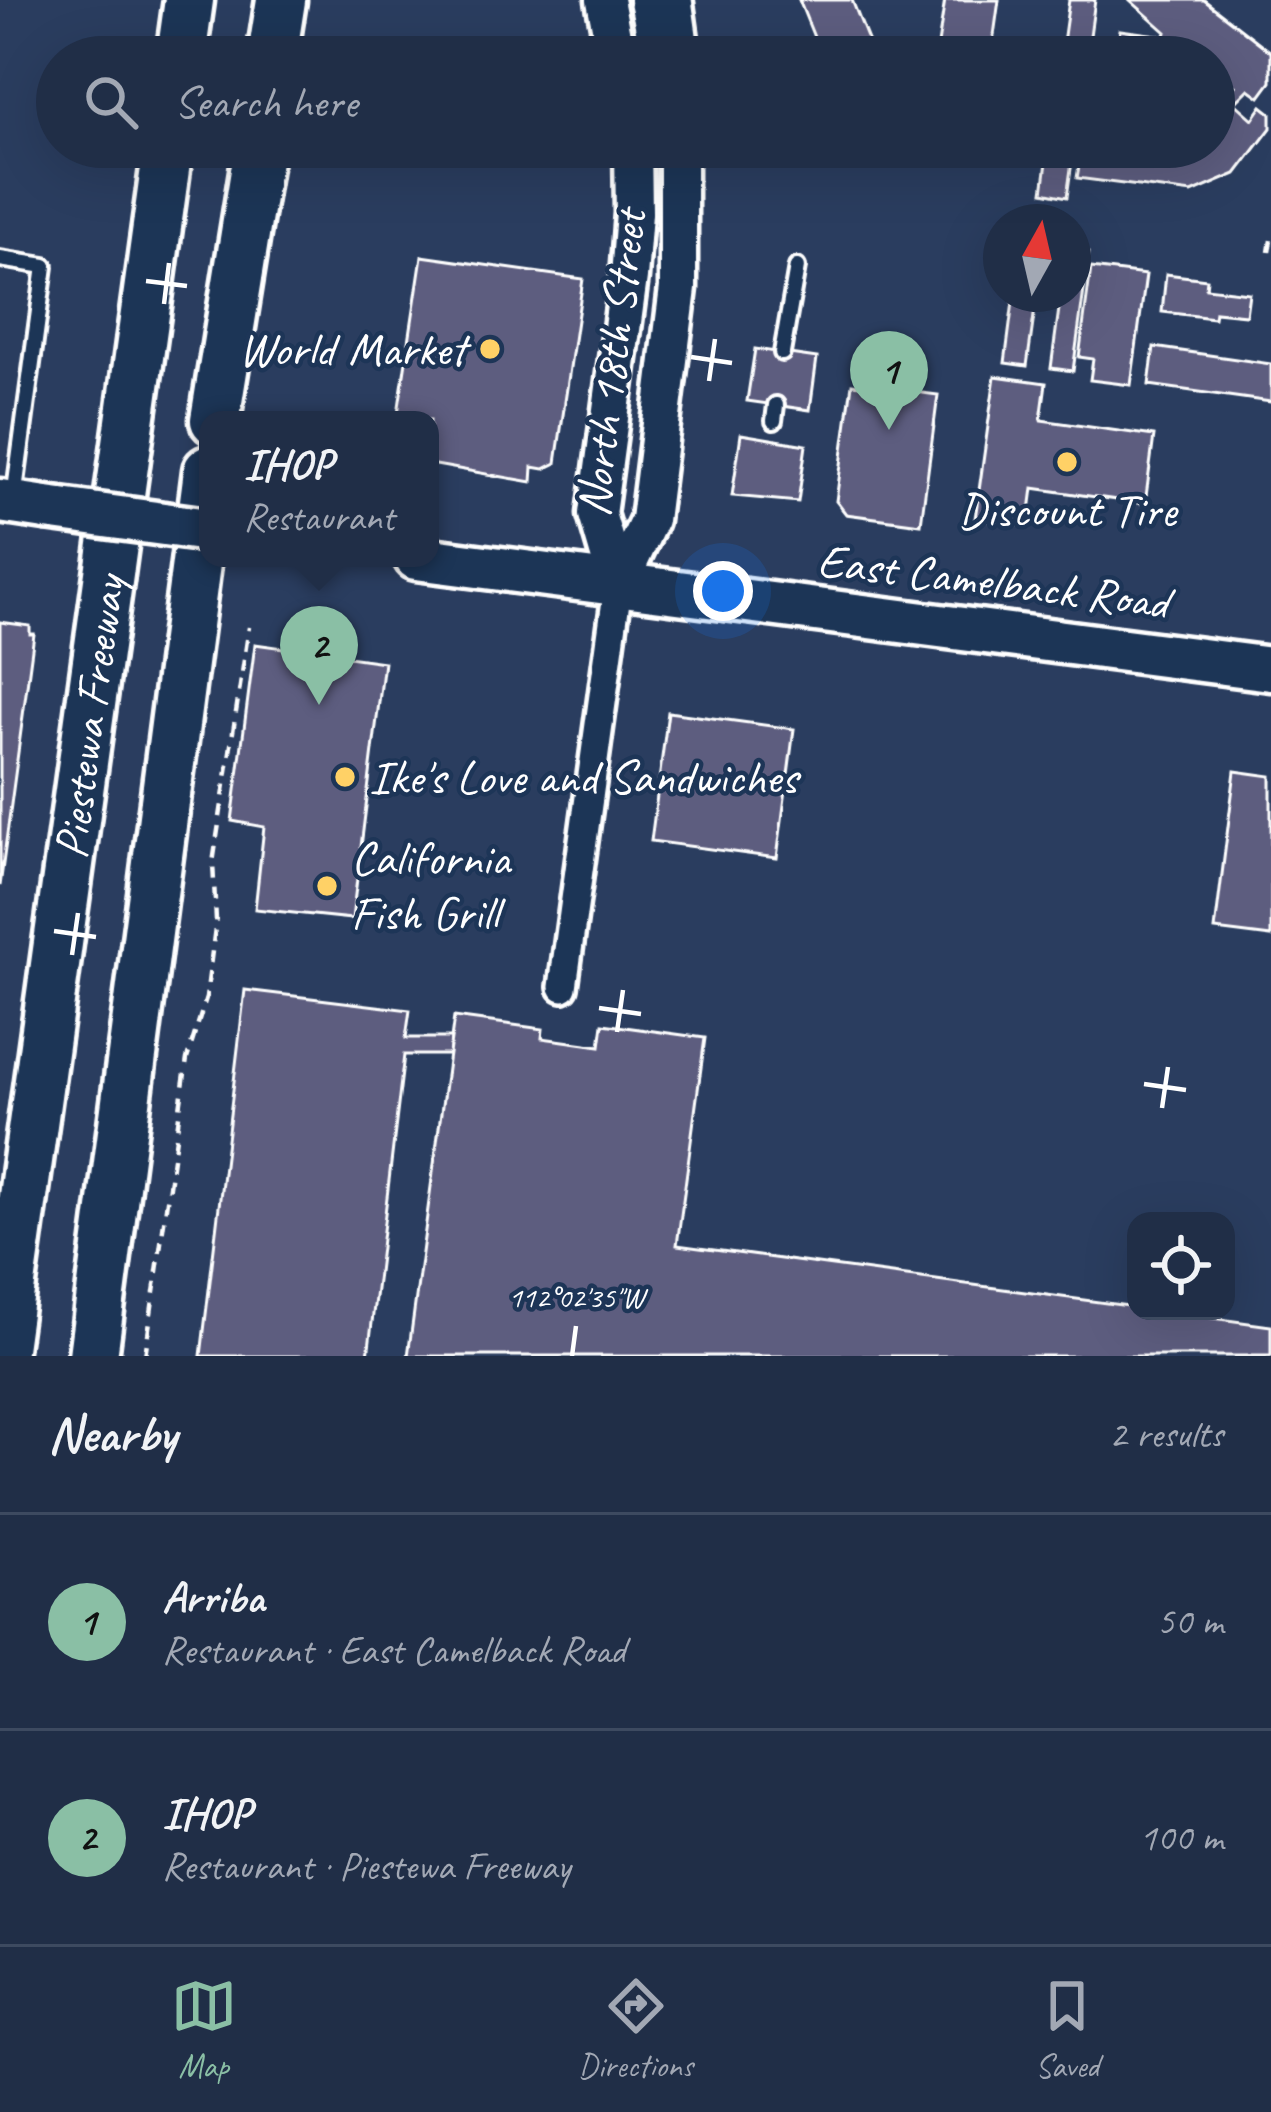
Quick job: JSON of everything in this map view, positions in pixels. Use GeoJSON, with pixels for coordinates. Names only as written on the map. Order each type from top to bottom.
{"type":"FeatureCollection","features":[{"type":"Feature","properties":{"kind":"highway"},"geometry":{"type":"LineString","coordinates":[[184,36],[189,0]]}},
{"type":"Feature","properties":{"kind":"highway"},"geometry":{"type":"LineString","coordinates":[[275,36],[280,0]]}},
{"type":"Feature","properties":{"kind":"highway","name":"Piestewa Freeway"},"geometry":{"type":"LineString","coordinates":[[1,1356],[165,168]]}},
{"type":"Feature","properties":{"kind":"highway"},"geometry":{"type":"LineString","coordinates":[[216,411],[257,168]]}},
{"type":"Feature","properties":{"kind":"highway","name":"Piestewa Freeway"},"geometry":{"type":"LineString","coordinates":[[93,1356],[199,540]]}},
{"type":"Feature","properties":{"kind":"main road"},"geometry":{"type":"LineString","coordinates":[[605,0],[612,36]]}},
{"type":"Feature","properties":{"kind":"main road"},"geometry":{"type":"LineString","coordinates":[[648,0],[656,36]]}},
{"type":"Feature","properties":{"kind":"main road","name":"North 18th Street"},"geometry":{"type":"LineString","coordinates":[[618,586],[596,514],[629,278],[634,168]]}},
{"type":"Feature","properties":{"kind":"main road","name":"North 18th Street"},"geometry":{"type":"LineString","coordinates":[[618,586],[649,520],[678,288],[678,168]]}},
{"type":"Feature","properties":{"kind":"main road"},"geometry":{"type":"LineString","coordinates":[[20,504],[199,529]]}},
{"type":"Feature","properties":{"kind":"main road","name":"East Camelback Road"},"geometry":{"type":"LineString","coordinates":[[439,561],[1271,669]]}},
{"type":"Feature","properties":{"kind":"street"},"geometry":{"type":"LineString","coordinates":[[678,0],[683,36]]}},
{"type":"Feature","properties":{"kind":"street","name":"North 18th Street"},"geometry":{"type":"LineString","coordinates":[[563,987],[618,586]]}},
{"type":"Feature","properties":{"kind":"lane"},"geometry":{"type":"LineString","coordinates":[[0,259],[45,266],[20,504]]}},
{"type":"Feature","properties":{"kind":"lane"},"geometry":{"type":"LineString","coordinates":[[782,353],[796,267]]}},
{"type":"Feature","properties":{"kind":"path"},"geometry":{"type":"LineString","coordinates":[[1269,252],[1271,240]]}},
{"type":"Feature","properties":{"kind":"path"},"geometry":{"type":"LineString","coordinates":[[145,1356],[188,1059],[206,998],[217,920],[213,862],[249,627]]}},
{"type":"Feature","properties":{"kind":"building"},"geometry":{"type":"Polygon","coordinates":[[[799,0],[852,0],[866,36],[814,36],[799,0]]]}},
{"type":"Feature","properties":{"kind":"building"},"geometry":{"type":"Polygon","coordinates":[[[945,0],[999,0],[994,36],[939,36],[945,0]]]}},
{"type":"Feature","properties":{"kind":"building"},"geometry":{"type":"Polygon","coordinates":[[[1069,0],[1095,0],[1090,36],[1064,36],[1069,0]]]}},
{"type":"Feature","properties":{"kind":"building"},"geometry":{"type":"Polygon","coordinates":[[[1130,0],[1204,0],[1271,52],[1271,82],[1260,97],[1249,89],[1235,103],[1235,36],[1165,36],[1130,0]]]}},
{"type":"Feature","properties":{"kind":"building"},"geometry":{"type":"Polygon","coordinates":[[[1120,30],[1165,36],[1119,36],[1120,30]]]}},
{"type":"Feature","properties":{"kind":"building"},"geometry":{"type":"Polygon","coordinates":[[[1235,103],[1253,119],[1262,106],[1271,113],[1271,128],[1236,174],[1192,193],[1077,178],[1079,168],[1235,168],[1235,103]]]}},
{"type":"Feature","properties":{"kind":"building"},"geometry":{"type":"Polygon","coordinates":[[[1046,168],[1071,168],[1067,197],[1043,192],[1046,168]]]}},
{"type":"Feature","properties":{"kind":"building","name":"World Market"},"geometry":{"type":"Polygon","coordinates":[[[422,256],[583,279],[556,463],[544,469],[533,467],[532,482],[439,466],[439,411],[398,411],[422,256]]]}},
{"type":"Feature","properties":{"kind":"building"},"geometry":{"type":"Polygon","coordinates":[[[1091,268],[1146,275],[1131,385],[1090,380],[1093,359],[1079,357],[1085,312],[1091,312],[1091,268]]]}},
{"type":"Feature","properties":{"kind":"building"},"geometry":{"type":"Polygon","coordinates":[[[1166,274],[1207,279],[1206,288],[1249,293],[1246,315],[1215,312],[1214,318],[1162,312],[1166,274]]]}},
{"type":"Feature","properties":{"kind":"building"},"geometry":{"type":"Polygon","coordinates":[[[1012,312],[1034,312],[1027,366],[1005,363],[1012,312]]]}},
{"type":"Feature","properties":{"kind":"building"},"geometry":{"type":"Polygon","coordinates":[[[1059,312],[1081,312],[1073,371],[1051,368],[1059,312]]]}},
{"type":"Feature","properties":{"kind":"building"},"geometry":{"type":"Polygon","coordinates":[[[1154,347],[1271,364],[1271,402],[1149,385],[1154,347]]]}},
{"type":"Feature","properties":{"kind":"building"},"geometry":{"type":"Polygon","coordinates":[[[755,349],[817,358],[810,410],[747,401],[755,349]]]}},
{"type":"Feature","properties":{"kind":"building","name":"Discount Tire"},"geometry":{"type":"Polygon","coordinates":[[[995,376],[1046,383],[1041,420],[1154,436],[1145,504],[1033,488],[1028,526],[975,519],[995,376]]]}},
{"type":"Feature","properties":{"kind":"building"},"geometry":{"type":"Polygon","coordinates":[[[852,384],[938,395],[921,524],[846,514],[836,501],[852,384]]]}},
{"type":"Feature","properties":{"kind":"building"},"geometry":{"type":"Polygon","coordinates":[[[741,434],[806,445],[798,502],[732,496],[741,434]]]}},
{"type":"Feature","properties":{"kind":"building"},"geometry":{"type":"Polygon","coordinates":[[[0,622],[30,626],[34,634],[0,886],[0,622]]]}},
{"type":"Feature","properties":{"kind":"building"},"geometry":{"type":"Polygon","coordinates":[[[255,644],[384,662],[352,919],[255,909],[264,827],[232,821],[255,644]]]}},
{"type":"Feature","properties":{"kind":"building"},"geometry":{"type":"Polygon","coordinates":[[[668,712],[794,729],[777,858],[651,841],[668,712]]]}},
{"type":"Feature","properties":{"kind":"building"},"geometry":{"type":"Polygon","coordinates":[[[1235,771],[1271,776],[1271,937],[1215,930],[1235,771]]]}},
{"type":"Feature","properties":{"kind":"building"},"geometry":{"type":"Polygon","coordinates":[[[245,990],[410,1010],[406,1038],[451,1038],[449,1055],[404,1055],[368,1356],[201,1356],[245,990]]]}},
{"type":"Feature","properties":{"kind":"building"},"geometry":{"type":"Polygon","coordinates":[[[454,1017],[543,1029],[542,1038],[600,1046],[603,1024],[705,1038],[677,1245],[1127,1306],[1127,1320],[1227,1320],[1271,1326],[1271,1356],[408,1356],[454,1017]]]}},
{"type":"Feature","properties":{"kind":"place","name":"World Market"},"geometry":{"type":"Point","coordinates":[490,349]}},
{"type":"Feature","properties":{"kind":"place","name":"Arriba"},"geometry":{"type":"Point","coordinates":[889,430]}},
{"type":"Feature","properties":{"kind":"place","name":"Discount Tire"},"geometry":{"type":"Point","coordinates":[1067,462]}},
{"type":"Feature","properties":{"kind":"place","name":"IHOP"},"geometry":{"type":"Point","coordinates":[319,705]}},
{"type":"Feature","properties":{"kind":"place","name":"Ike's Love and Sandwiches"},"geometry":{"type":"Point","coordinates":[345,777]}},
{"type":"Feature","properties":{"kind":"place","name":"California Fish Grill"},"geometry":{"type":"Point","coordinates":[327,886]}}]}
